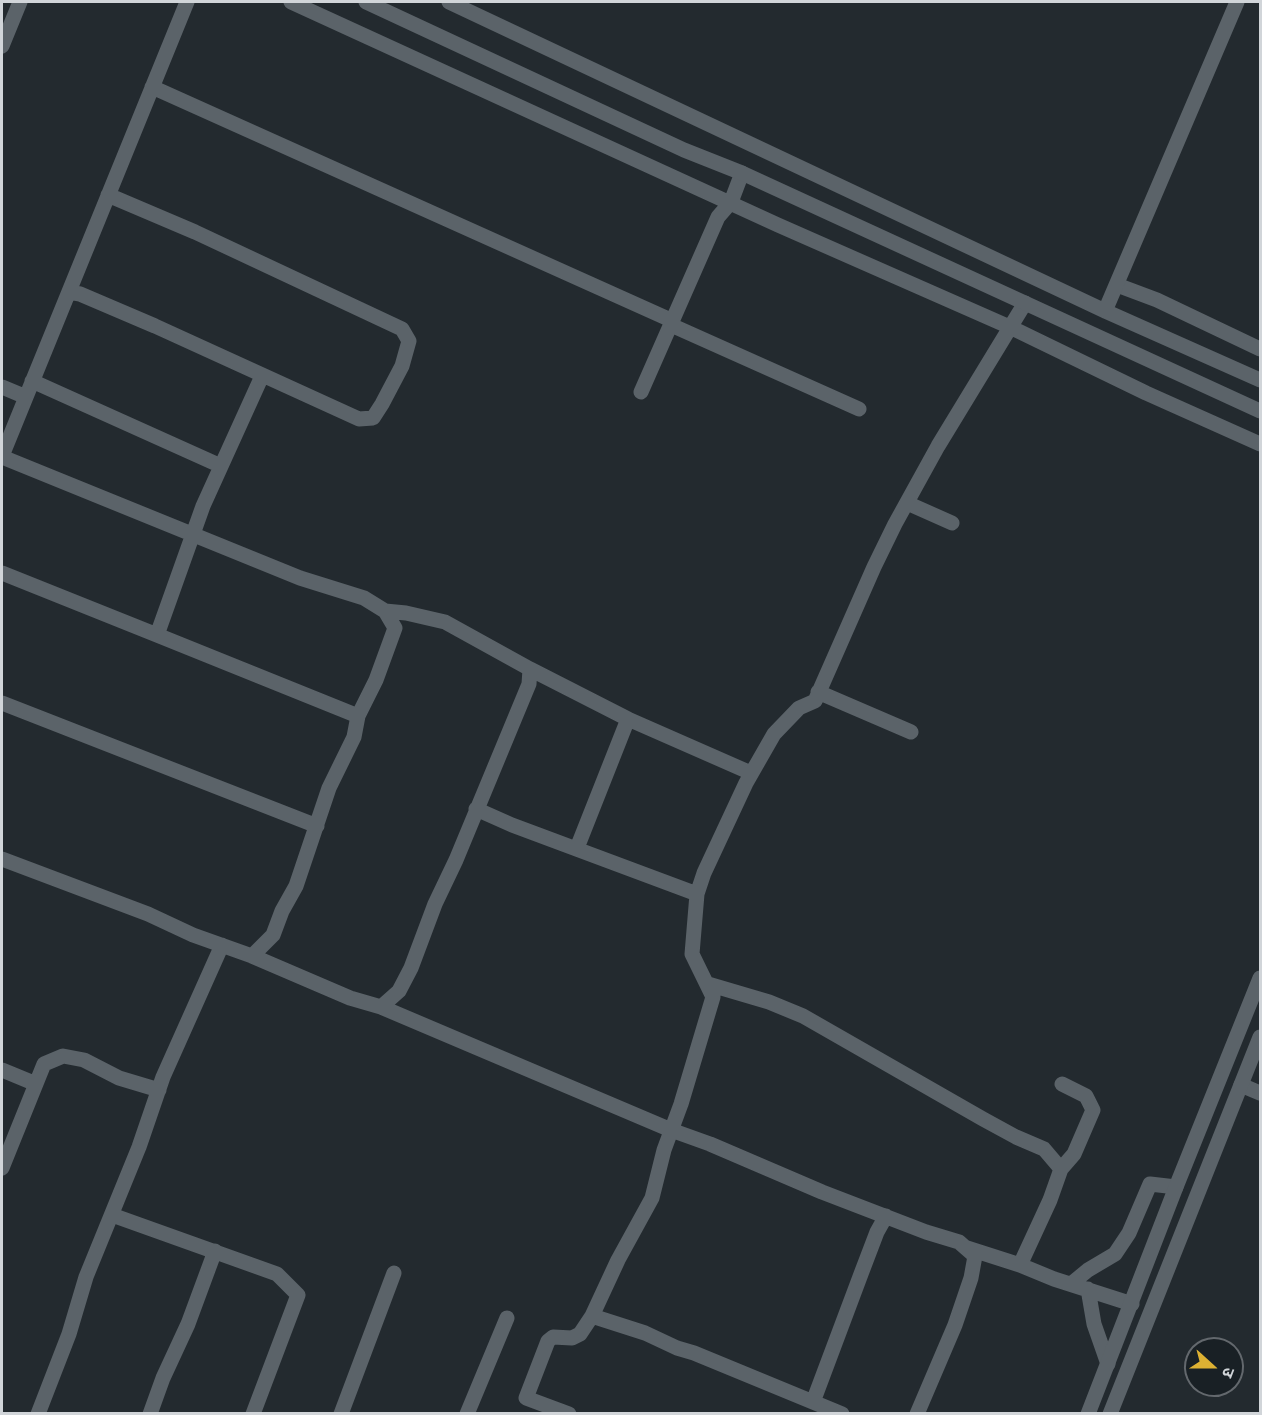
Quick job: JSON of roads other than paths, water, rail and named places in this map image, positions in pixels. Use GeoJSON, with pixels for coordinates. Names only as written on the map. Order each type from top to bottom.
{"type":"FeatureCollection","features":[{"type":"Feature","properties":{"kind":"street"},"geometry":{"type":"LineString","coordinates":[[2,46],[20,2]]}},
{"type":"Feature","properties":{"kind":"street"},"geometry":{"type":"LineString","coordinates":[[187,2],[2,456],[300,578],[364,598],[385,610],[445,622],[628,719],[751,773]]}},
{"type":"Feature","properties":{"kind":"street"},"geometry":{"type":"LineString","coordinates":[[291,2],[1012,328],[1146,393],[1260,444]]}},
{"type":"Feature","properties":{"kind":"street"},"geometry":{"type":"LineString","coordinates":[[366,2],[684,150],[742,173],[1260,411]]}},
{"type":"Feature","properties":{"kind":"street"},"geometry":{"type":"LineString","coordinates":[[448,2],[1105,311],[1260,381]]}},
{"type":"Feature","properties":{"kind":"street"},"geometry":{"type":"LineString","coordinates":[[1105,311],[1237,2]]}},
{"type":"Feature","properties":{"kind":"street"},"geometry":{"type":"LineString","coordinates":[[152,87],[859,409]]}},
{"type":"Feature","properties":{"kind":"street"},"geometry":{"type":"LineString","coordinates":[[641,392],[718,217],[731,202],[742,173]]}},
{"type":"Feature","properties":{"kind":"street"},"geometry":{"type":"LineString","coordinates":[[69,292],[80,294],[155,326],[359,419],[373,418],[402,366],[409,342],[402,329],[228,249],[195,231],[108,195]]}},
{"type":"Feature","properties":{"kind":"street"},"geometry":{"type":"LineString","coordinates":[[569,1413],[526,1398],[548,1341],[553,1337],[572,1338],[580,1334],[592,1316],[618,1260],[652,1198],[664,1150],[691,1072],[713,997],[692,954],[697,894],[704,873],[751,773],[774,734],[799,708],[815,701],[874,567],[907,502],[977,379],[1012,328],[1037,279]]}},
{"type":"Feature","properties":{"kind":"street"},"geometry":{"type":"LineString","coordinates":[[1117,285],[1157,300],[1260,349]]}},
{"type":"Feature","properties":{"kind":"street"},"geometry":{"type":"LineString","coordinates":[[157,635],[202,506],[262,376]]}},
{"type":"Feature","properties":{"kind":"street"},"geometry":{"type":"LineString","coordinates":[[32,381],[221,466]]}},
{"type":"Feature","properties":{"kind":"street"},"geometry":{"type":"LineString","coordinates":[[2,387],[26,397]]}},
{"type":"Feature","properties":{"kind":"street"},"geometry":{"type":"LineString","coordinates":[[907,502],[952,523]]}},
{"type":"Feature","properties":{"kind":"street"},"geometry":{"type":"LineString","coordinates":[[2,573],[358,716]]}},
{"type":"Feature","properties":{"kind":"street"},"geometry":{"type":"LineString","coordinates":[[252,956],[273,935],[282,911],[296,886],[329,788],[354,737],[358,716],[376,681],[395,628],[385,610]]}},
{"type":"Feature","properties":{"kind":"street"},"geometry":{"type":"LineString","coordinates":[[381,1006],[399,991],[411,968],[435,904],[456,860],[529,684],[530,669]]}},
{"type":"Feature","properties":{"kind":"street"},"geometry":{"type":"LineString","coordinates":[[818,692],[911,732]]}},
{"type":"Feature","properties":{"kind":"street"},"geometry":{"type":"LineString","coordinates":[[2,703],[317,826]]}},
{"type":"Feature","properties":{"kind":"street"},"geometry":{"type":"LineString","coordinates":[[577,848],[628,719]]}},
{"type":"Feature","properties":{"kind":"street"},"geometry":{"type":"LineString","coordinates":[[476,809],[512,825],[697,894]]}},
{"type":"Feature","properties":{"kind":"street"},"geometry":{"type":"LineString","coordinates":[[2,859],[148,914],[350,998],[381,1006],[671,1130],[926,1232],[959,1242],[975,1256],[971,1278],[955,1325],[917,1413]]}},
{"type":"Feature","properties":{"kind":"street"},"geometry":{"type":"LineString","coordinates":[[38,1413],[69,1334],[87,1277],[139,1147],[159,1090],[222,945]]}},
{"type":"Feature","properties":{"kind":"street"},"geometry":{"type":"LineString","coordinates":[[1088,1413],[1260,978]]}},
{"type":"Feature","properties":{"kind":"street"},"geometry":{"type":"LineString","coordinates":[[708,984],[769,1002],[803,1017],[1007,1133],[1044,1149],[1061,1169]]}},
{"type":"Feature","properties":{"kind":"street"},"geometry":{"type":"LineString","coordinates":[[1110,1413],[1260,1037]]}},
{"type":"Feature","properties":{"kind":"street"},"geometry":{"type":"LineString","coordinates":[[2,1168],[44,1064],[63,1056],[84,1060],[119,1078],[159,1090]]}},
{"type":"Feature","properties":{"kind":"street"},"geometry":{"type":"LineString","coordinates":[[2,1070],[36,1084]]}},
{"type":"Feature","properties":{"kind":"street"},"geometry":{"type":"LineString","coordinates":[[1020,1265],[1050,1200],[1061,1169],[1074,1154],[1093,1110],[1086,1096],[1062,1084]]}},
{"type":"Feature","properties":{"kind":"street"},"geometry":{"type":"LineString","coordinates":[[1241,1085],[1260,1093]]}},
{"type":"Feature","properties":{"kind":"street"},"geometry":{"type":"LineString","coordinates":[[1071,1284],[1088,1270],[1115,1254],[1130,1233],[1150,1184],[1176,1187]]}},
{"type":"Feature","properties":{"kind":"street"},"geometry":{"type":"LineString","coordinates":[[112,1215],[277,1274],[298,1295],[254,1413]]}},
{"type":"Feature","properties":{"kind":"street"},"geometry":{"type":"LineString","coordinates":[[813,1402],[865,1264],[886,1216]]}},
{"type":"Feature","properties":{"kind":"street"},"geometry":{"type":"LineString","coordinates":[[964,1247],[1132,1304]]}},
{"type":"Feature","properties":{"kind":"street"},"geometry":{"type":"LineString","coordinates":[[150,1413],[188,1324],[215,1251]]}},
{"type":"Feature","properties":{"kind":"street"},"geometry":{"type":"LineString","coordinates":[[341,1413],[394,1273]]}},
{"type":"Feature","properties":{"kind":"street"},"geometry":{"type":"LineString","coordinates":[[1088,1289],[1094,1324],[1108,1364]]}},
{"type":"Feature","properties":{"kind":"street"},"geometry":{"type":"LineString","coordinates":[[592,1316],[645,1333],[677,1348],[842,1413]]}},
{"type":"Feature","properties":{"kind":"street"},"geometry":{"type":"LineString","coordinates":[[467,1413],[507,1318]]}}]}
